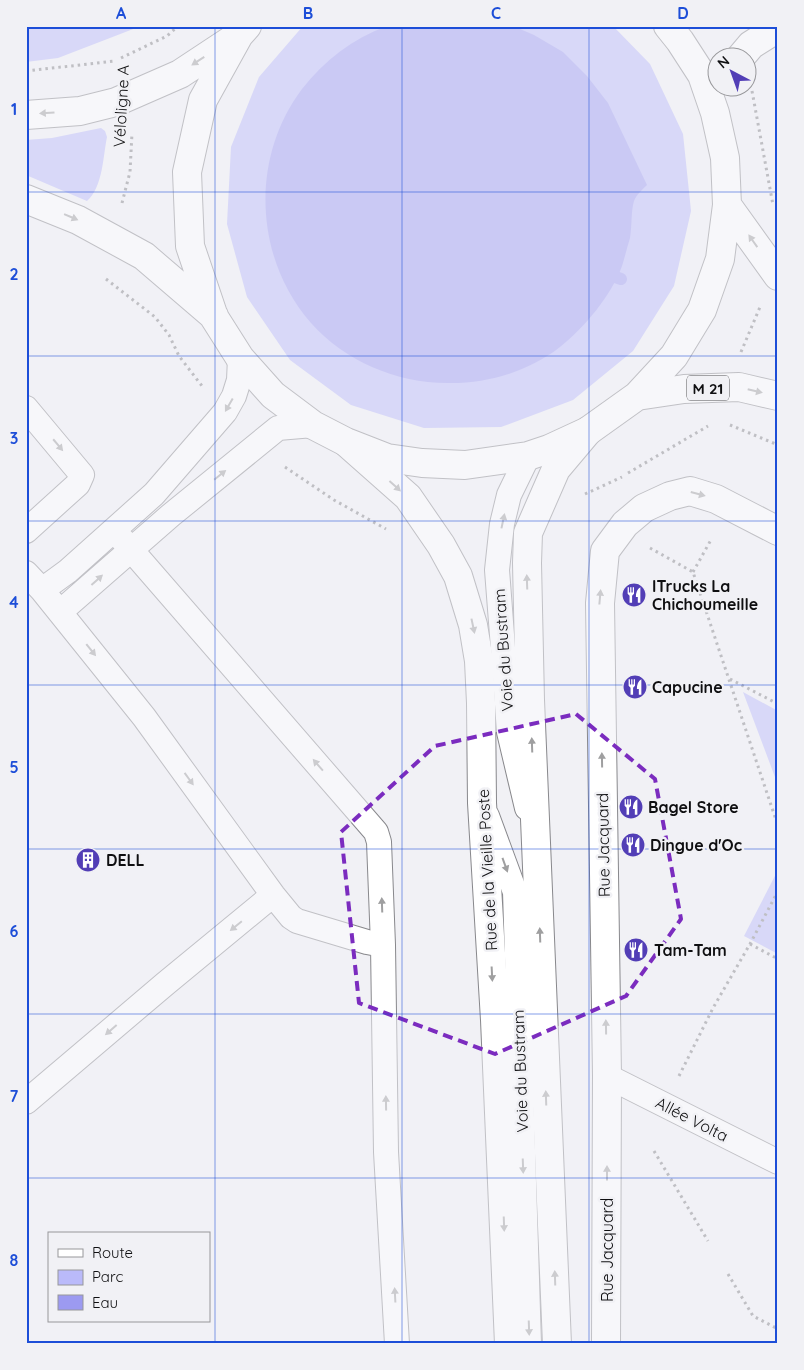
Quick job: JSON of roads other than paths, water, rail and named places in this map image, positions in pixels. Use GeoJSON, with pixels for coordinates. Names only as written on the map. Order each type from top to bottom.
{"type":"FeatureCollection","features":[{"type":"Feature","properties":{"kind":"main road"},"geometry":{"type":"LineString","coordinates":[[243,30],[203,100],[187,172],[190,246],[214,317],[240,358],[273,395],[313,425],[346,442],[387,458],[422,463],[465,465],[528,456],[549,449],[588,431],[637,396],[674,356],[702,310],[720,259],[727,205],[725,158],[719,100],[668,26]]}},
{"type":"Feature","properties":{"kind":"main road"},"geometry":{"type":"LineString","coordinates":[[748,48],[778,28]]}},
{"type":"Feature","properties":{"kind":"main road"},"geometry":{"type":"LineString","coordinates":[[26,115],[80,110],[116,102],[180,74],[243,30]]}},
{"type":"Feature","properties":{"kind":"main road"},"geometry":{"type":"LineString","coordinates":[[26,199],[78,220],[144,256],[214,317]]}},
{"type":"Feature","properties":{"kind":"main road"},"geometry":{"type":"LineString","coordinates":[[727,205],[777,275]]}},
{"type":"Feature","properties":{"kind":"main road","name":"M 21"},"geometry":{"type":"LineString","coordinates":[[637,396],[684,389],[739,387],[778,396]]}},
{"type":"Feature","properties":{"kind":"main road"},"geometry":{"type":"LineString","coordinates":[[557,1344],[526,563],[528,533],[556,469],[588,431]]}},
{"type":"Feature","properties":{"kind":"main road","name":"Rue de la Vieille Poste"},"geometry":{"type":"LineString","coordinates":[[346,442],[408,498],[441,545],[458,576],[473,625],[479,661],[482,703],[482,803],[495,1030],[509,1344]]}},
{"type":"Feature","properties":{"kind":"main road","name":"Rue Jacquard"},"geometry":{"type":"LineString","coordinates":[[606,1344],[607,1076],[600,603],[605,551],[625,524],[644,508],[670,496],[690,492],[716,499],[778,531]]}},
{"type":"Feature","properties":{"kind":"lane"},"geometry":{"type":"LineString","coordinates":[[42,590],[68,571],[154,494],[225,412],[234,396],[239,380],[240,358]]}},
{"type":"Feature","properties":{"kind":"lane"},"geometry":{"type":"LineString","coordinates":[[26,408],[82,475],[78,484],[26,531]]}},
{"type":"Feature","properties":{"kind":"lane"},"geometry":{"type":"LineString","coordinates":[[60,612],[171,515],[278,428],[313,425]]}},
{"type":"Feature","properties":{"kind":"lane","name":"Voie du Bustram"},"geometry":{"type":"LineString","coordinates":[[528,456],[509,495],[502,524],[497,570],[509,732],[536,846]]}},
{"type":"Feature","properties":{"kind":"lane"},"geometry":{"type":"LineString","coordinates":[[114,530],[376,832],[379,842],[383,945],[386,1152],[397,1344]]}},
{"type":"Feature","properties":{"kind":"lane"},"geometry":{"type":"LineString","coordinates":[[26,573],[42,590],[144,717],[291,917],[297,921],[383,945]]}},
{"type":"Feature","properties":{"kind":"lane","name":"Voie du Bustram"},"geometry":{"type":"LineString","coordinates":[[482,803],[515,892],[529,1344]]}},
{"type":"Feature","properties":{"kind":"lane"},"geometry":{"type":"LineString","coordinates":[[26,1102],[273,895]]}},
{"type":"Feature","properties":{"kind":"lane","name":"Allée Volta"},"geometry":{"type":"LineString","coordinates":[[607,1076],[778,1162]]}},
{"type":"Feature","properties":{"kind":"water"},"geometry":{"type":"Polygon","coordinates":[[[387,26],[513,26],[534,35],[563,52],[587,76],[608,103],[647,185],[634,201],[630,238],[623,263],[604,300],[578,331],[560,347],[548,356],[520,370],[491,379],[447,383],[409,379],[373,367],[339,348],[311,323],[292,297],[278,269],[269,239],[266,208],[267,176],[273,146],[285,116],[311,78],[340,51],[362,37],[387,26]]]}},
{"type":"Feature","properties":{"kind":"waterway"},"geometry":{"type":"LineString","coordinates":[[601,272],[621,279]]}},
{"type":"Feature","properties":{"kind":"place","name":"ITrucks La Chichoumeille"},"geometry":{"type":"Point","coordinates":[634,595]}},
{"type":"Feature","properties":{"kind":"place","name":"Capucine"},"geometry":{"type":"Point","coordinates":[635,687]}},
{"type":"Feature","properties":{"kind":"place","name":"Bagel Store"},"geometry":{"type":"Point","coordinates":[631,807]}},
{"type":"Feature","properties":{"kind":"place","name":"Dingue d'Oc"},"geometry":{"type":"Point","coordinates":[633,845]}},
{"type":"Feature","properties":{"kind":"place","name":"DELL"},"geometry":{"type":"Point","coordinates":[88,860]}},
{"type":"Feature","properties":{"kind":"place","name":"Tam-Tam"},"geometry":{"type":"Point","coordinates":[636,950]}}]}
